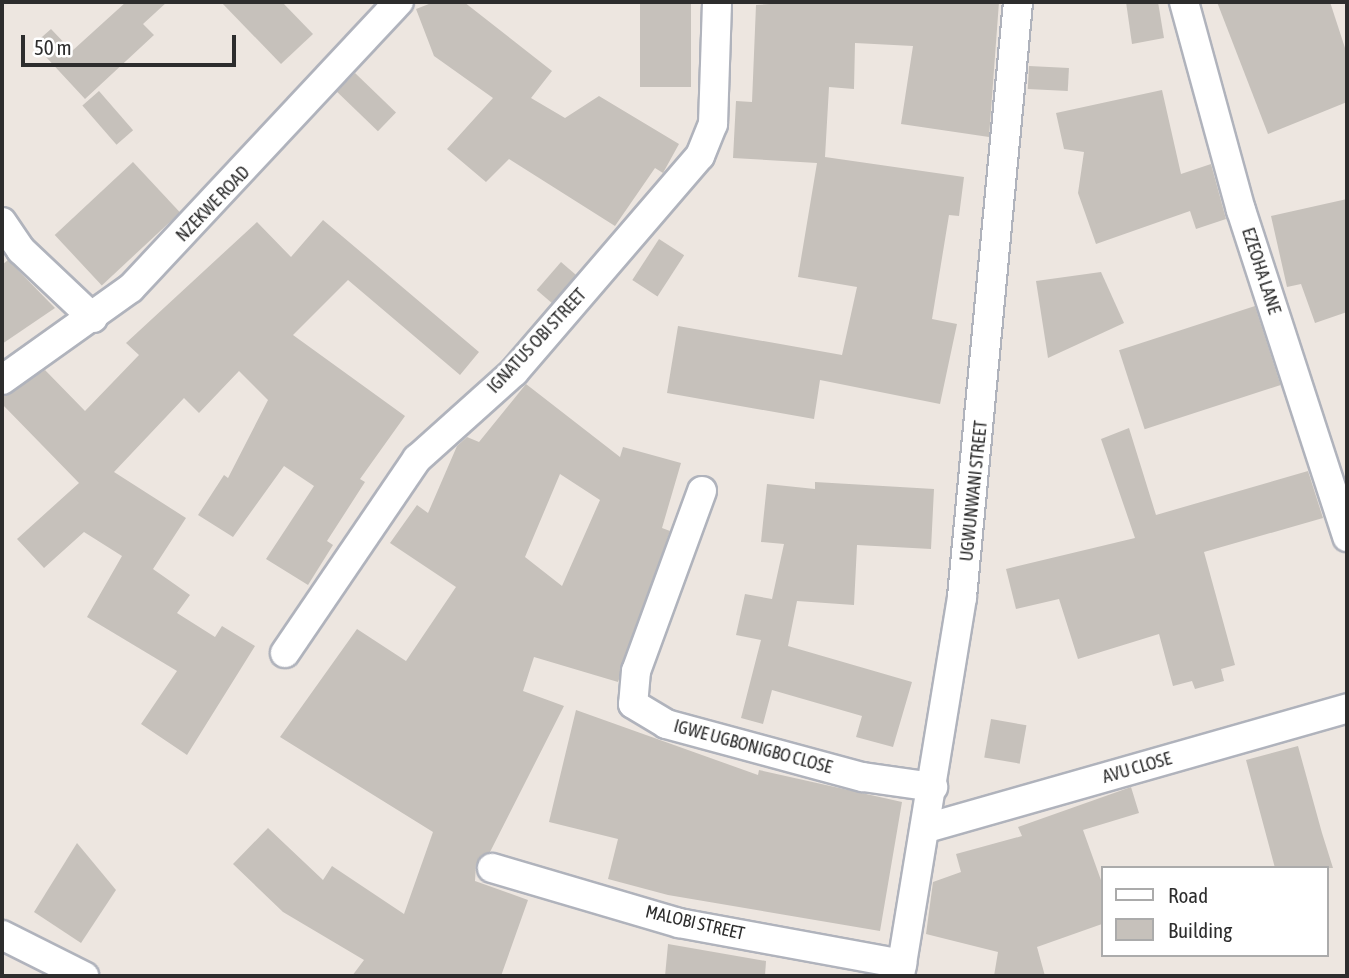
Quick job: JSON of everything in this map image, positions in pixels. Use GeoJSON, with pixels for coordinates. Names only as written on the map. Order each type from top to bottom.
{"type":"FeatureCollection","features":[{"type":"Feature","properties":{"kind":"street","name":"NZEKWE ROAD"},"geometry":{"type":"LineString","coordinates":[[2,380],[93,318],[220,198],[346,52],[399,2]]}},
{"type":"Feature","properties":{"kind":"street","name":"IGNATUS OBI STREET"},"geometry":{"type":"LineString","coordinates":[[285,653],[417,459],[514,372],[700,156],[713,124],[717,2]]}},
{"type":"Feature","properties":{"kind":"street","name":"UGWUNWANI STREET"},"geometry":{"type":"LineString","coordinates":[[901,970],[927,828],[978,458],[1017,2]]}},
{"type":"Feature","properties":{"kind":"street","name":"EZEOHA LANE"},"geometry":{"type":"LineString","coordinates":[[1184,2],[1241,210],[1347,537]]}},
{"type":"Feature","properties":{"kind":"street"},"geometry":{"type":"LineString","coordinates":[[2,222],[21,250],[93,318]]}},
{"type":"Feature","properties":{"kind":"street","name":"IGWE UGBONIGBO CLOSE"},"geometry":{"type":"LineString","coordinates":[[702,491],[636,671],[633,704],[666,724],[863,777],[933,787]]}},
{"type":"Feature","properties":{"kind":"street","name":"AVU CLOSE"},"geometry":{"type":"LineString","coordinates":[[927,828],[1347,708]]}},
{"type":"Feature","properties":{"kind":"street","name":"MALOBI STREET"},"geometry":{"type":"LineString","coordinates":[[492,868],[679,923],[901,970]]}},
{"type":"Feature","properties":{"kind":"street"},"geometry":{"type":"LineString","coordinates":[[2,935],[84,976]]}},
{"type":"Feature","properties":{"kind":"building"},"geometry":{"type":"Polygon","coordinates":[[[126,2],[167,2],[143,24],[154,35],[85,99],[34,44],[51,29],[72,51],[126,2]]]}},
{"type":"Feature","properties":{"kind":"building"},"geometry":{"type":"Polygon","coordinates":[[[221,2],[282,2],[313,34],[281,64],[221,2]]]}},
{"type":"Feature","properties":{"kind":"building"},"geometry":{"type":"Polygon","coordinates":[[[434,2],[464,2],[552,71],[531,98],[565,118],[599,96],[679,144],[663,173],[655,168],[615,226],[509,159],[486,182],[447,149],[493,98],[434,56],[416,9],[434,2]]]}},
{"type":"Feature","properties":{"kind":"building"},"geometry":{"type":"Polygon","coordinates":[[[640,2],[691,2],[691,87],[640,87],[640,2]]]}},
{"type":"Feature","properties":{"kind":"building"},"geometry":{"type":"Polygon","coordinates":[[[800,2],[999,2],[989,137],[901,124],[913,46],[855,43],[854,89],[829,87],[825,157],[964,177],[959,216],[949,215],[932,319],[957,324],[940,404],[820,380],[814,419],[667,393],[678,326],[842,355],[857,287],[798,277],[817,163],[733,158],[736,101],[752,102],[756,5],[800,2]]]}},
{"type":"Feature","properties":{"kind":"building"},"geometry":{"type":"Polygon","coordinates":[[[1126,2],[1158,2],[1164,38],[1132,44],[1126,2]]]}},
{"type":"Feature","properties":{"kind":"building"},"geometry":{"type":"Polygon","coordinates":[[[1217,2],[1330,2],[1347,54],[1347,102],[1268,134],[1217,2]]]}},
{"type":"Feature","properties":{"kind":"building"},"geometry":{"type":"Polygon","coordinates":[[[1029,66],[1069,68],[1068,91],[1028,89],[1029,66]]]}},
{"type":"Feature","properties":{"kind":"building"},"geometry":{"type":"Polygon","coordinates":[[[355,73],[396,113],[378,131],[337,92],[355,73]]]}},
{"type":"Feature","properties":{"kind":"building"},"geometry":{"type":"Polygon","coordinates":[[[1162,90],[1181,174],[1211,164],[1226,219],[1196,229],[1190,211],[1096,244],[1078,193],[1084,152],[1064,149],[1056,113],[1162,90]]]}},
{"type":"Feature","properties":{"kind":"building"},"geometry":{"type":"Polygon","coordinates":[[[99,91],[133,130],[117,145],[82,105],[99,91]]]}},
{"type":"Feature","properties":{"kind":"building"},"geometry":{"type":"Polygon","coordinates":[[[133,162],[180,212],[102,285],[55,235],[133,162]]]}},
{"type":"Feature","properties":{"kind":"building"},"geometry":{"type":"Polygon","coordinates":[[[1347,199],[1347,312],[1315,323],[1301,284],[1287,287],[1271,216],[1347,199]]]}},
{"type":"Feature","properties":{"kind":"building"},"geometry":{"type":"Polygon","coordinates":[[[323,220],[479,352],[460,375],[348,280],[293,335],[405,416],[360,479],[365,482],[327,541],[333,545],[308,585],[266,559],[314,486],[284,466],[233,537],[198,515],[224,475],[228,478],[268,400],[239,371],[199,413],[184,398],[114,472],[186,518],[153,569],[190,595],[177,613],[215,637],[222,626],[255,646],[187,755],[141,724],[177,671],[87,617],[122,556],[84,532],[44,568],[17,539],[79,483],[2,404],[2,396],[45,370],[85,411],[139,355],[126,343],[257,222],[291,257],[323,220]]]}},
{"type":"Feature","properties":{"kind":"building"},"geometry":{"type":"Polygon","coordinates":[[[659,239],[684,255],[657,296],[632,280],[659,239]]]}},
{"type":"Feature","properties":{"kind":"building"},"geometry":{"type":"Polygon","coordinates":[[[8,260],[55,308],[2,344],[2,265],[8,260]]]}},
{"type":"Feature","properties":{"kind":"building"},"geometry":{"type":"Polygon","coordinates":[[[561,262],[576,275],[552,303],[537,290],[561,262]]]}},
{"type":"Feature","properties":{"kind":"building"},"geometry":{"type":"Polygon","coordinates":[[[1101,272],[1124,323],[1048,358],[1036,281],[1101,272]]]}},
{"type":"Feature","properties":{"kind":"building"},"geometry":{"type":"Polygon","coordinates":[[[1255,306],[1281,385],[1145,429],[1119,350],[1255,306]]]}},
{"type":"Feature","properties":{"kind":"building"},"geometry":{"type":"Polygon","coordinates":[[[526,384],[620,457],[623,447],[681,463],[662,528],[670,531],[618,682],[534,657],[523,691],[564,706],[490,852],[476,864],[475,881],[528,900],[501,976],[352,976],[364,960],[283,912],[233,864],[268,828],[323,880],[332,866],[404,914],[433,832],[280,737],[357,629],[406,661],[456,587],[390,543],[417,505],[428,513],[457,446],[467,437],[479,442],[526,384]],[[560,474],[525,557],[562,586],[600,500],[560,474]]]}},
{"type":"Feature","properties":{"kind":"building"},"geometry":{"type":"Polygon","coordinates":[[[1129,428],[1156,515],[1308,471],[1323,518],[1204,552],[1235,665],[1221,669],[1224,681],[1195,689],[1192,681],[1173,686],[1159,634],[1078,659],[1059,599],[1016,609],[1006,569],[1135,538],[1101,439],[1129,428]]]}},
{"type":"Feature","properties":{"kind":"building"},"geometry":{"type":"Polygon","coordinates":[[[815,482],[934,489],[931,549],[857,545],[854,605],[797,601],[788,646],[912,682],[893,747],[856,737],[862,716],[772,690],[763,724],[741,718],[761,640],[736,635],[745,594],[772,599],[784,544],[761,542],[767,484],[815,489],[815,482]]]}},
{"type":"Feature","properties":{"kind":"building"},"geometry":{"type":"Polygon","coordinates":[[[576,710],[758,775],[759,770],[902,802],[880,931],[668,895],[608,879],[618,839],[549,822],[576,710]]]}},
{"type":"Feature","properties":{"kind":"building"},"geometry":{"type":"Polygon","coordinates":[[[991,719],[1026,725],[1020,764],[984,757],[991,719]]]}},
{"type":"Feature","properties":{"kind":"building"},"geometry":{"type":"Polygon","coordinates":[[[1298,746],[1333,868],[1274,866],[1246,760],[1298,746]]]}},
{"type":"Feature","properties":{"kind":"building"},"geometry":{"type":"Polygon","coordinates":[[[1131,787],[1139,813],[1083,830],[1100,877],[1100,925],[1037,947],[1045,976],[994,976],[998,952],[926,934],[933,882],[961,872],[956,854],[1022,836],[1018,827],[1131,787]]]}},
{"type":"Feature","properties":{"kind":"building"},"geometry":{"type":"Polygon","coordinates":[[[77,843],[116,890],[81,943],[34,912],[77,843]]]}},
{"type":"Feature","properties":{"kind":"building"},"geometry":{"type":"Polygon","coordinates":[[[668,944],[766,961],[765,976],[665,976],[668,944]]]}}]}
